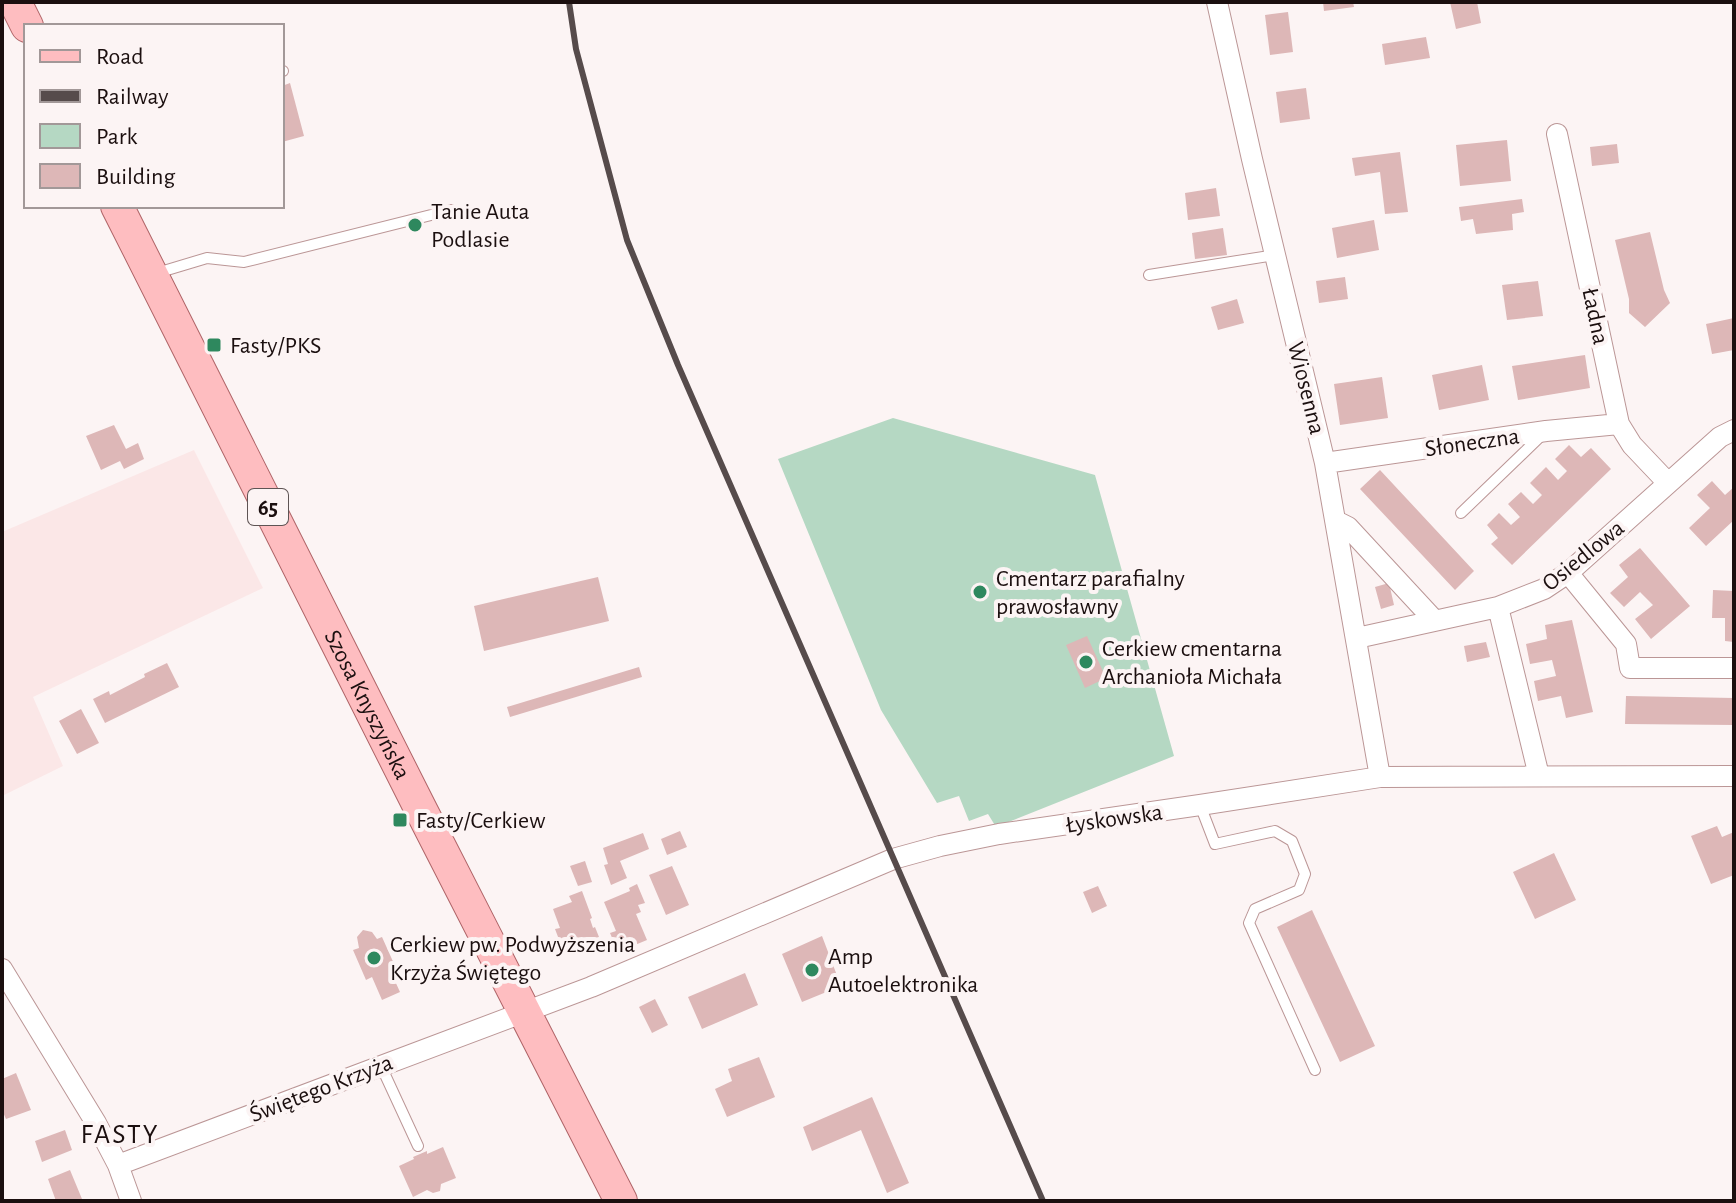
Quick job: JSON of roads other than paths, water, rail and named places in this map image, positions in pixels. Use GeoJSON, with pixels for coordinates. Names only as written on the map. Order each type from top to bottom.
{"type":"FeatureCollection","features":[{"type":"Feature","properties":{"kind":"main road"},"geometry":{"type":"LineString","coordinates":[[15,2],[26,24]]}},
{"type":"Feature","properties":{"kind":"main road","name":"Szosa Knyszyńska"},"geometry":{"type":"LineString","coordinates":[[118,208],[621,1201]]}},
{"type":"Feature","properties":{"kind":"street","name":"Wiosenna"},"geometry":{"type":"LineString","coordinates":[[1217,2],[1325,463],[1380,777]]}},
{"type":"Feature","properties":{"kind":"street","name":"Ładna"},"geometry":{"type":"LineString","coordinates":[[1557,134],[1619,424],[1632,445],[1668,483]]}},
{"type":"Feature","properties":{"kind":"street","name":"Słoneczna"},"geometry":{"type":"LineString","coordinates":[[1325,463],[1546,431],[1619,424]]}},
{"type":"Feature","properties":{"kind":"street","name":"Osiedlowa"},"geometry":{"type":"LineString","coordinates":[[1357,638],[1498,607],[1544,589],[1568,573],[1720,437],[1734,430]]}},
{"type":"Feature","properties":{"kind":"street"},"geometry":{"type":"LineString","coordinates":[[1336,521],[1348,527],[1435,621]]}},
{"type":"Feature","properties":{"kind":"street"},"geometry":{"type":"LineString","coordinates":[[1568,573],[1626,644],[1630,668],[1734,668]]}},
{"type":"Feature","properties":{"kind":"street"},"geometry":{"type":"LineString","coordinates":[[1498,607],[1539,776]]}},
{"type":"Feature","properties":{"kind":"street","name":"Łyskowska"},"geometry":{"type":"LineString","coordinates":[[524,1011],[591,987],[893,859],[999,834],[1380,777],[1734,776]]}},
{"type":"Feature","properties":{"kind":"street"},"geometry":{"type":"LineString","coordinates":[[2,969],[96,1123],[118,1165],[131,1201]]}},
{"type":"Feature","properties":{"kind":"street","name":"Świętego Krzyża"},"geometry":{"type":"LineString","coordinates":[[118,1165],[524,1011]]}},
{"type":"Feature","properties":{"kind":"lane"},"geometry":{"type":"LineString","coordinates":[[152,275],[207,258],[244,262],[451,210]]}},
{"type":"Feature","properties":{"kind":"lane"},"geometry":{"type":"LineString","coordinates":[[1149,275],[1275,255]]}},
{"type":"Feature","properties":{"kind":"lane"},"geometry":{"type":"LineString","coordinates":[[1461,513],[1546,431]]}},
{"type":"Feature","properties":{"kind":"lane"},"geometry":{"type":"LineString","coordinates":[[1200,805],[1215,844],[1275,831],[1292,841],[1305,874],[1299,890],[1255,909],[1249,923],[1315,1070]]}},
{"type":"Feature","properties":{"kind":"lane"},"geometry":{"type":"LineString","coordinates":[[381,1066],[418,1146]]}},
{"type":"Feature","properties":{"kind":"railway"},"geometry":{"type":"LineString","coordinates":[[569,2],[576,49],[627,240],[678,365],[1043,1201]]}},
{"type":"Feature","properties":{"kind":"place","name":"Tanie Auta Podlasie"},"geometry":{"type":"Point","coordinates":[415,225]}},
{"type":"Feature","properties":{"kind":"place","name":"Fasty/PKS"},"geometry":{"type":"Point","coordinates":[214,345]}},
{"type":"Feature","properties":{"kind":"place","name":"Cmentarz parafialny prawosławny"},"geometry":{"type":"Point","coordinates":[980,592]}},
{"type":"Feature","properties":{"kind":"place","name":"Cerkiew cmentarna Archanioła Michała"},"geometry":{"type":"Point","coordinates":[1086,662]}},
{"type":"Feature","properties":{"kind":"place","name":"Fasty/Cerkiew"},"geometry":{"type":"Point","coordinates":[400,820]}},
{"type":"Feature","properties":{"kind":"place","name":"Cerkiew pw. Podwyższenia Krzyża Świętego"},"geometry":{"type":"Point","coordinates":[374,958]}},
{"type":"Feature","properties":{"kind":"place","name":"Amp Autoelektronika"},"geometry":{"type":"Point","coordinates":[812,970]}},
{"type":"Feature","properties":{"kind":"district","name":"FASTY"},"geometry":{"type":"Point","coordinates":[120,1133]}}]}
